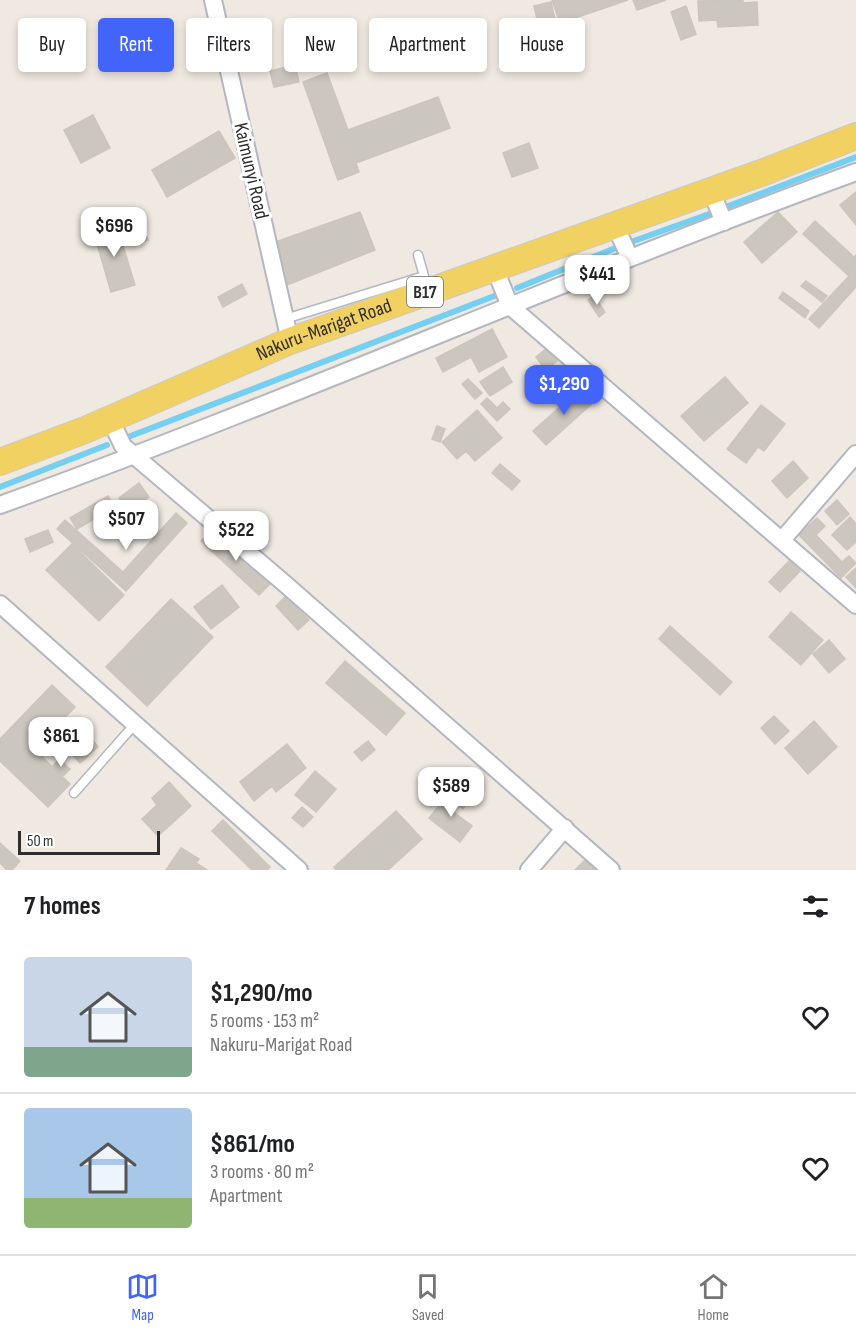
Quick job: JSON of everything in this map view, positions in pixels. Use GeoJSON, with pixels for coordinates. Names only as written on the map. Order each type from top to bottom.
{"type":"FeatureCollection","features":[{"type":"Feature","properties":{"kind":"main road","name":"Nakuru-Marigat Road"},"geometry":{"type":"LineString","coordinates":[[0,462],[110,419],[288,330],[494,267],[711,191],[856,136]]}},
{"type":"Feature","properties":{"kind":"street","name":"Kaimunyi Road"},"geometry":{"type":"LineString","coordinates":[[213,0],[288,330]]}},
{"type":"Feature","properties":{"kind":"street"},"geometry":{"type":"LineString","coordinates":[[0,505],[135,456],[630,258],[856,172]]}},
{"type":"Feature","properties":{"kind":"street"},"geometry":{"type":"LineString","coordinates":[[711,191],[724,222]]}},
{"type":"Feature","properties":{"kind":"street"},"geometry":{"type":"LineString","coordinates":[[615,225],[630,258]]}},
{"type":"Feature","properties":{"kind":"street"},"geometry":{"type":"LineString","coordinates":[[494,267],[510,306],[856,605]]}},
{"type":"Feature","properties":{"kind":"street"},"geometry":{"type":"LineString","coordinates":[[110,419],[123,446],[611,870]]}},
{"type":"Feature","properties":{"kind":"street"},"geometry":{"type":"LineString","coordinates":[[782,540],[856,454]]}},
{"type":"Feature","properties":{"kind":"street"},"geometry":{"type":"LineString","coordinates":[[0,604],[299,870]]}},
{"type":"Feature","properties":{"kind":"street"},"geometry":{"type":"LineString","coordinates":[[529,870],[565,828]]}},
{"type":"Feature","properties":{"kind":"lane"},"geometry":{"type":"LineString","coordinates":[[288,330],[424,276],[418,255]]}},
{"type":"Feature","properties":{"kind":"lane"},"geometry":{"type":"LineString","coordinates":[[74,793],[135,724]]}},
{"type":"Feature","properties":{"kind":"building"},"geometry":{"type":"Polygon","coordinates":[[[552,0],[628,0],[575,18],[558,18],[552,0]]]}},
{"type":"Feature","properties":{"kind":"building"},"geometry":{"type":"Polygon","coordinates":[[[633,0],[666,0],[637,10],[633,0]]]}},
{"type":"Feature","properties":{"kind":"building"},"geometry":{"type":"Polygon","coordinates":[[[743,0],[743,3],[757,2],[758,25],[718,27],[717,20],[699,21],[698,1],[743,0]]]}},
{"type":"Feature","properties":{"kind":"building"},"geometry":{"type":"Polygon","coordinates":[[[551,2],[555,18],[537,18],[534,6],[551,2]]]}},
{"type":"Feature","properties":{"kind":"building"},"geometry":{"type":"Polygon","coordinates":[[[686,6],[696,34],[681,40],[671,12],[686,6]]]}},
{"type":"Feature","properties":{"kind":"building"},"geometry":{"type":"Polygon","coordinates":[[[284,68],[284,72],[297,72],[299,82],[274,87],[270,72],[284,68]]]}},
{"type":"Feature","properties":{"kind":"building"},"geometry":{"type":"Polygon","coordinates":[[[327,73],[348,130],[438,97],[450,128],[356,163],[359,172],[338,180],[303,82],[327,73]]]}},
{"type":"Feature","properties":{"kind":"building"},"geometry":{"type":"Polygon","coordinates":[[[93,115],[110,148],[81,163],[64,130],[93,115]]]}},
{"type":"Feature","properties":{"kind":"building"},"geometry":{"type":"Polygon","coordinates":[[[219,131],[235,158],[167,197],[152,170],[219,131]]]}},
{"type":"Feature","properties":{"kind":"building"},"geometry":{"type":"Polygon","coordinates":[[[529,143],[538,168],[512,177],[503,153],[529,143]]]}},
{"type":"Feature","properties":{"kind":"building"},"geometry":{"type":"Polygon","coordinates":[[[856,192],[856,225],[840,205],[856,192]]]}},
{"type":"Feature","properties":{"kind":"building"},"geometry":{"type":"Polygon","coordinates":[[[360,212],[375,250],[287,285],[270,244],[360,212]]]}},
{"type":"Feature","properties":{"kind":"building"},"geometry":{"type":"Polygon","coordinates":[[[778,212],[797,232],[762,263],[744,242],[778,212]]]}},
{"type":"Feature","properties":{"kind":"building"},"geometry":{"type":"Polygon","coordinates":[[[815,221],[854,257],[856,255],[856,287],[819,328],[809,319],[849,276],[803,234],[815,221]]]}},
{"type":"Feature","properties":{"kind":"building"},"geometry":{"type":"Polygon","coordinates":[[[116,223],[135,285],[111,292],[93,230],[116,223]]]}},
{"type":"Feature","properties":{"kind":"building"},"geometry":{"type":"Polygon","coordinates":[[[141,224],[148,240],[134,245],[127,229],[141,224]]]}},
{"type":"Feature","properties":{"kind":"building"},"geometry":{"type":"Polygon","coordinates":[[[806,281],[827,296],[822,302],[801,286],[806,281]]]}},
{"type":"Feature","properties":{"kind":"building"},"geometry":{"type":"Polygon","coordinates":[[[242,284],[247,294],[223,307],[218,297],[242,284]]]}},
{"type":"Feature","properties":{"kind":"building"},"geometry":{"type":"Polygon","coordinates":[[[783,292],[809,311],[805,318],[779,298],[783,292]]]}},
{"type":"Feature","properties":{"kind":"building"},"geometry":{"type":"Polygon","coordinates":[[[594,296],[605,312],[599,317],[588,300],[594,296]]]}},
{"type":"Feature","properties":{"kind":"building"},"geometry":{"type":"Polygon","coordinates":[[[492,329],[507,357],[479,372],[471,357],[443,372],[436,358],[492,329]]]}},
{"type":"Feature","properties":{"kind":"building"},"geometry":{"type":"Polygon","coordinates":[[[547,348],[557,361],[546,370],[536,357],[547,348]]]}},
{"type":"Feature","properties":{"kind":"building"},"geometry":{"type":"Polygon","coordinates":[[[503,367],[512,382],[490,396],[480,382],[503,367]]]}},
{"type":"Feature","properties":{"kind":"building"},"geometry":{"type":"Polygon","coordinates":[[[725,377],[748,403],[704,441],[681,416],[725,377]]]}},
{"type":"Feature","properties":{"kind":"building"},"geometry":{"type":"Polygon","coordinates":[[[468,379],[482,393],[475,399],[462,384],[468,379]]]}},
{"type":"Feature","properties":{"kind":"building"},"geometry":{"type":"Polygon","coordinates":[[[582,387],[595,401],[546,445],[533,431],[582,387]]]}},
{"type":"Feature","properties":{"kind":"building"},"geometry":{"type":"Polygon","coordinates":[[[487,398],[497,408],[503,402],[510,409],[497,421],[481,404],[487,398]]]}},
{"type":"Feature","properties":{"kind":"building"},"geometry":{"type":"Polygon","coordinates":[[[761,405],[785,424],[764,451],[758,447],[746,463],[727,449],[761,405]]]}},
{"type":"Feature","properties":{"kind":"building"},"geometry":{"type":"Polygon","coordinates":[[[477,410],[502,438],[475,461],[466,451],[457,459],[442,442],[477,410]]]}},
{"type":"Feature","properties":{"kind":"building"},"geometry":{"type":"Polygon","coordinates":[[[437,426],[445,429],[440,442],[432,439],[437,426]]]}},
{"type":"Feature","properties":{"kind":"building"},"geometry":{"type":"Polygon","coordinates":[[[793,461],[808,478],[787,498],[772,481],[793,461]]]}},
{"type":"Feature","properties":{"kind":"building"},"geometry":{"type":"Polygon","coordinates":[[[500,464],[520,481],[512,490],[492,473],[500,464]]]}},
{"type":"Feature","properties":{"kind":"building"},"geometry":{"type":"Polygon","coordinates":[[[139,483],[149,497],[142,502],[146,508],[133,518],[119,498],[139,483]]]}},
{"type":"Feature","properties":{"kind":"building"},"geometry":{"type":"Polygon","coordinates":[[[108,496],[116,509],[111,512],[116,521],[108,525],[105,520],[98,525],[94,519],[77,529],[70,518],[108,496]]]}},
{"type":"Feature","properties":{"kind":"building"},"geometry":{"type":"Polygon","coordinates":[[[837,500],[849,514],[837,525],[825,511],[837,500]]]}},
{"type":"Feature","properties":{"kind":"building"},"geometry":{"type":"Polygon","coordinates":[[[176,513],[187,523],[126,591],[57,529],[65,520],[123,572],[176,513]]]}},
{"type":"Feature","properties":{"kind":"building"},"geometry":{"type":"Polygon","coordinates":[[[850,517],[856,524],[856,542],[847,550],[832,535],[850,517]]]}},
{"type":"Feature","properties":{"kind":"building"},"geometry":{"type":"Polygon","coordinates":[[[817,518],[825,526],[816,535],[842,562],[849,556],[856,563],[841,578],[799,535],[817,518]]]}},
{"type":"Feature","properties":{"kind":"building"},"geometry":{"type":"Polygon","coordinates":[[[213,529],[271,583],[259,595],[201,541],[213,529]]]}},
{"type":"Feature","properties":{"kind":"building"},"geometry":{"type":"Polygon","coordinates":[[[48,530],[53,542],[30,552],[25,539],[48,530]]]}},
{"type":"Feature","properties":{"kind":"building"},"geometry":{"type":"Polygon","coordinates":[[[72,544],[124,595],[99,621],[46,570],[72,544]]]}},
{"type":"Feature","properties":{"kind":"building"},"geometry":{"type":"Polygon","coordinates":[[[789,561],[800,571],[780,592],[769,582],[789,561]]]}},
{"type":"Feature","properties":{"kind":"building"},"geometry":{"type":"Polygon","coordinates":[[[856,568],[856,588],[846,577],[856,568]]]}},
{"type":"Feature","properties":{"kind":"building"},"geometry":{"type":"Polygon","coordinates":[[[222,585],[239,607],[211,629],[194,607],[222,585]]]}},
{"type":"Feature","properties":{"kind":"building"},"geometry":{"type":"Polygon","coordinates":[[[286,596],[309,620],[298,630],[276,606],[286,596]]]}},
{"type":"Feature","properties":{"kind":"building"},"geometry":{"type":"Polygon","coordinates":[[[171,599],[213,637],[147,706],[106,667],[171,599]]]}},
{"type":"Feature","properties":{"kind":"building"},"geometry":{"type":"Polygon","coordinates":[[[791,612],[823,640],[801,665],[769,637],[791,612]]]}},
{"type":"Feature","properties":{"kind":"building"},"geometry":{"type":"Polygon","coordinates":[[[670,626],[732,682],[720,695],[659,639],[670,626]]]}},
{"type":"Feature","properties":{"kind":"building"},"geometry":{"type":"Polygon","coordinates":[[[829,640],[845,659],[829,673],[813,654],[829,640]]]}},
{"type":"Feature","properties":{"kind":"building"},"geometry":{"type":"Polygon","coordinates":[[[345,661],[405,713],[386,735],[326,683],[345,661]]]}},
{"type":"Feature","properties":{"kind":"building"},"geometry":{"type":"Polygon","coordinates":[[[52,685],[75,707],[34,749],[70,784],[48,807],[0,761],[0,739],[52,685]]]}},
{"type":"Feature","properties":{"kind":"building"},"geometry":{"type":"Polygon","coordinates":[[[774,716],[789,731],[775,744],[761,728],[774,716]]]}},
{"type":"Feature","properties":{"kind":"building"},"geometry":{"type":"Polygon","coordinates":[[[814,721],[837,747],[808,774],[785,748],[814,721]]]}},
{"type":"Feature","properties":{"kind":"building"},"geometry":{"type":"Polygon","coordinates":[[[87,733],[98,747],[88,755],[77,741],[87,733]]]}},
{"type":"Feature","properties":{"kind":"building"},"geometry":{"type":"Polygon","coordinates":[[[368,741],[375,750],[362,761],[354,752],[368,741]]]}},
{"type":"Feature","properties":{"kind":"building"},"geometry":{"type":"Polygon","coordinates":[[[287,744],[306,768],[276,792],[272,786],[254,801],[240,782],[287,744]]]}},
{"type":"Feature","properties":{"kind":"building"},"geometry":{"type":"Polygon","coordinates":[[[77,745],[88,756],[80,763],[69,751],[77,745]]]}},
{"type":"Feature","properties":{"kind":"building"},"geometry":{"type":"Polygon","coordinates":[[[59,759],[70,769],[63,776],[53,766],[59,759]]]}},
{"type":"Feature","properties":{"kind":"building"},"geometry":{"type":"Polygon","coordinates":[[[315,771],[336,789],[316,812],[295,795],[315,771]]]}},
{"type":"Feature","properties":{"kind":"building"},"geometry":{"type":"Polygon","coordinates":[[[169,782],[191,806],[158,836],[142,819],[157,805],[152,798],[169,782]]]}},
{"type":"Feature","properties":{"kind":"building"},"geometry":{"type":"Polygon","coordinates":[[[449,793],[465,806],[463,809],[457,804],[452,811],[472,826],[460,842],[429,818],[449,793]]]}},
{"type":"Feature","properties":{"kind":"building"},"geometry":{"type":"Polygon","coordinates":[[[302,807],[313,817],[303,827],[292,818],[302,807]]]}},
{"type":"Feature","properties":{"kind":"building"},"geometry":{"type":"Polygon","coordinates":[[[396,811],[422,839],[388,870],[336,870],[334,867],[396,811]]]}},
{"type":"Feature","properties":{"kind":"building"},"geometry":{"type":"Polygon","coordinates":[[[223,820],[270,867],[267,870],[252,870],[212,831],[223,820]]]}},
{"type":"Feature","properties":{"kind":"building"},"geometry":{"type":"Polygon","coordinates":[[[0,843],[20,861],[12,870],[7,870],[0,863],[0,843]]]}},
{"type":"Feature","properties":{"kind":"building"},"geometry":{"type":"Polygon","coordinates":[[[181,848],[199,859],[196,863],[207,870],[166,870],[181,848]]]}},
{"type":"Feature","properties":{"kind":"building"},"geometry":{"type":"Polygon","coordinates":[[[585,860],[595,870],[575,870],[585,860]]]}},
{"type":"Feature","properties":{"kind":"waterway"},"geometry":{"type":"LineString","coordinates":[[726,207],[856,157]]}},
{"type":"Feature","properties":{"kind":"waterway"},"geometry":{"type":"LineString","coordinates":[[631,242],[712,213]]}},
{"type":"Feature","properties":{"kind":"waterway"},"geometry":{"type":"LineString","coordinates":[[517,288],[618,247]]}},
{"type":"Feature","properties":{"kind":"waterway"},"geometry":{"type":"LineString","coordinates":[[128,437],[497,295]]}},
{"type":"Feature","properties":{"kind":"waterway"},"geometry":{"type":"LineString","coordinates":[[0,487],[107,445]]}}]}
